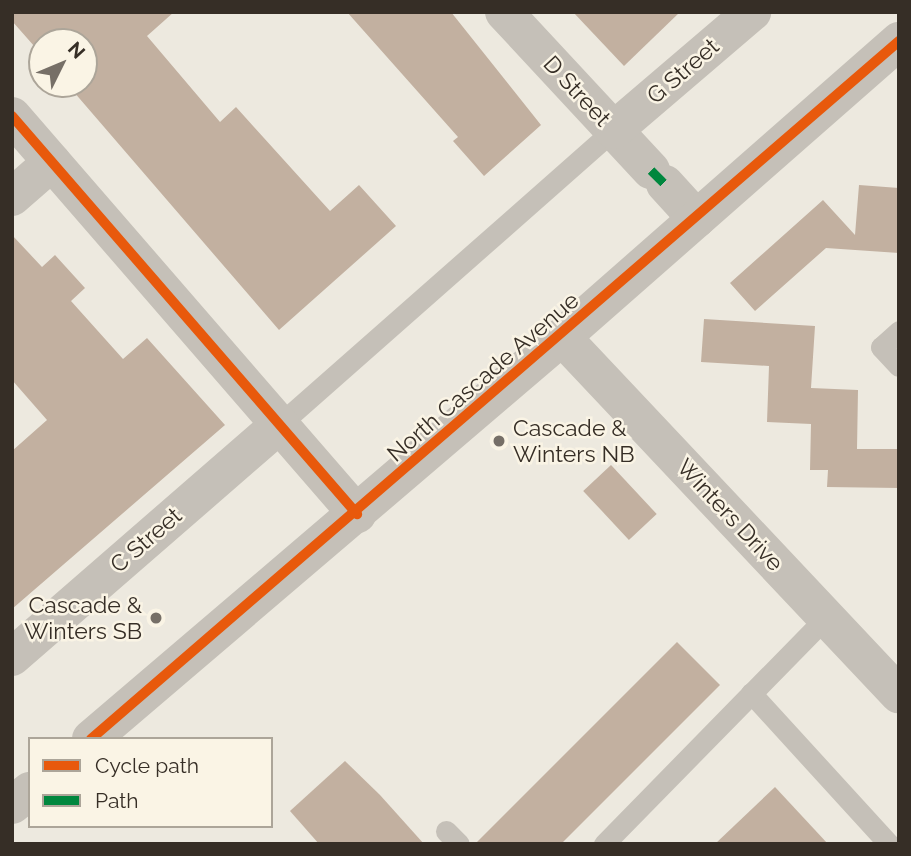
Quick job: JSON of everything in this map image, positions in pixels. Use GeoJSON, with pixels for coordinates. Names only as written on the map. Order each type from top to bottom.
{"type":"FeatureCollection","features":[{"type":"Feature","properties":{"kind":"street","name":"D Street"},"geometry":{"type":"LineString","coordinates":[[504,12],[697,219]]}},
{"type":"Feature","properties":{"kind":"street","name":"G Street"},"geometry":{"type":"LineString","coordinates":[[614,130],[752,12]]}},
{"type":"Feature","properties":{"kind":"street","name":"North Cascade Avenue"},"geometry":{"type":"LineString","coordinates":[[93,737],[562,337],[899,41]]}},
{"type":"Feature","properties":{"kind":"street"},"geometry":{"type":"LineString","coordinates":[[12,116],[357,514]]}},
{"type":"Feature","properties":{"kind":"street"},"geometry":{"type":"LineString","coordinates":[[12,197],[52,162]]}},
{"type":"Feature","properties":{"kind":"street","name":"Winters Drive"},"geometry":{"type":"LineString","coordinates":[[562,337],[899,694]]}},
{"type":"Feature","properties":{"kind":"street","name":"C Street"},"geometry":{"type":"LineString","coordinates":[[12,657],[280,424]]}},
{"type":"Feature","properties":{"kind":"street"},"geometry":{"type":"LineString","coordinates":[[12,805],[28,792]]}},
{"type":"Feature","properties":{"kind":"lane"},"geometry":{"type":"LineString","coordinates":[[280,424],[614,130]]}},
{"type":"Feature","properties":{"kind":"lane"},"geometry":{"type":"LineString","coordinates":[[899,331],[881,347],[899,366]]}},
{"type":"Feature","properties":{"kind":"lane"},"geometry":{"type":"LineString","coordinates":[[604,844],[826,617]]}},
{"type":"Feature","properties":{"kind":"lane"},"geometry":{"type":"LineString","coordinates":[[751,693],[889,844]]}},
{"type":"Feature","properties":{"kind":"building"},"geometry":{"type":"Polygon","coordinates":[[[12,12],[174,12],[147,36],[220,122],[236,107],[330,211],[359,185],[396,226],[279,330],[79,98],[98,98],[98,28],[28,28],[28,39],[12,21],[12,12]]]}},
{"type":"Feature","properties":{"kind":"building"},"geometry":{"type":"Polygon","coordinates":[[[347,12],[451,12],[541,125],[484,176],[453,141],[458,137],[347,12]]]}},
{"type":"Feature","properties":{"kind":"building"},"geometry":{"type":"Polygon","coordinates":[[[573,12],[680,12],[624,66],[573,12]]]}},
{"type":"Feature","properties":{"kind":"building"},"geometry":{"type":"Polygon","coordinates":[[[859,185],[899,188],[899,253],[826,248],[755,311],[730,283],[823,200],[855,235],[859,185]]]}},
{"type":"Feature","properties":{"kind":"building"},"geometry":{"type":"Polygon","coordinates":[[[12,235],[42,267],[55,255],[85,288],[71,301],[123,359],[147,338],[225,425],[12,609],[12,451],[47,420],[12,380],[12,235]]]}},
{"type":"Feature","properties":{"kind":"building"},"geometry":{"type":"Polygon","coordinates":[[[704,319],[815,326],[811,388],[858,390],[857,449],[899,449],[899,488],[827,487],[828,470],[810,470],[811,424],[767,422],[769,366],[701,362],[704,319]]]}},
{"type":"Feature","properties":{"kind":"building"},"geometry":{"type":"Polygon","coordinates":[[[611,465],[657,514],[629,540],[583,491],[611,465]]]}},
{"type":"Feature","properties":{"kind":"building"},"geometry":{"type":"Polygon","coordinates":[[[677,642],[720,685],[561,844],[475,844],[677,642]]]}},
{"type":"Feature","properties":{"kind":"building"},"geometry":{"type":"Polygon","coordinates":[[[345,761],[424,844],[319,844],[290,811],[345,761]]]}},
{"type":"Feature","properties":{"kind":"building"},"geometry":{"type":"Polygon","coordinates":[[[775,787],[828,844],[715,844],[775,787]]]}},
{"type":"Feature","properties":{"kind":"marked path"},"geometry":{"type":"LineString","coordinates":[[651,170],[665,184]]}},
{"type":"Feature","properties":{"kind":"cycle path"},"geometry":{"type":"LineString","coordinates":[[93,737],[899,41]]}},
{"type":"Feature","properties":{"kind":"cycle path"},"geometry":{"type":"LineString","coordinates":[[12,116],[357,514]]}},
{"type":"Feature","properties":{"kind":"place","name":"Cascade & Winters NB"},"geometry":{"type":"Point","coordinates":[499,441]}},
{"type":"Feature","properties":{"kind":"place","name":"Cascade & Winters SB"},"geometry":{"type":"Point","coordinates":[156,618]}}]}
